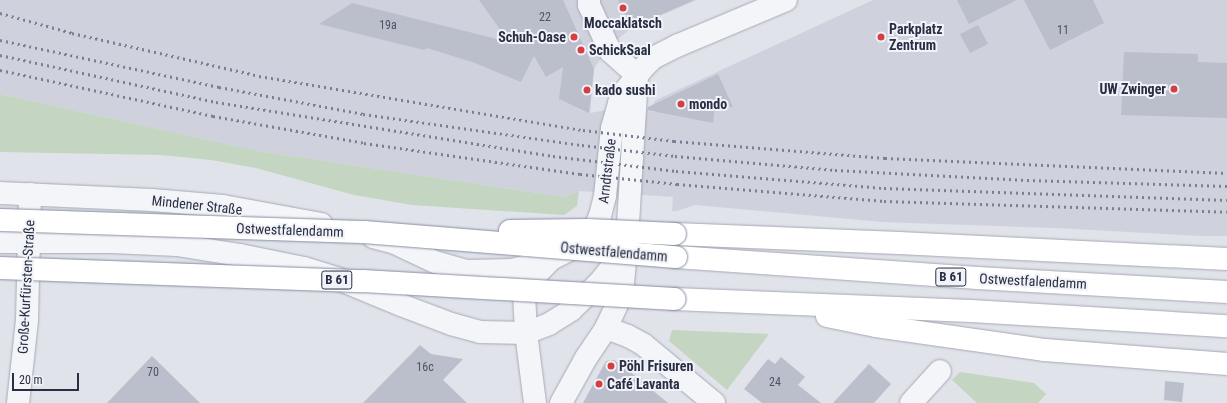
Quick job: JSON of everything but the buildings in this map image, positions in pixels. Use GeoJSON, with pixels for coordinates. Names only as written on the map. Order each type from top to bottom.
{"type":"FeatureCollection","features":[{"type":"Feature","properties":{"kind":"highway","name":"Ostwestfalendamm"},"geometry":{"type":"LineString","coordinates":[[0,220],[364,232],[676,257],[977,278],[1227,292]]}},
{"type":"Feature","properties":{"kind":"highway","name":"B 61"},"geometry":{"type":"LineString","coordinates":[[364,232],[588,230],[1227,259]]}},
{"type":"Feature","properties":{"kind":"highway","name":"B 61"},"geometry":{"type":"LineString","coordinates":[[0,268],[363,281],[761,304],[971,311],[1227,326]]}},
{"type":"Feature","properties":{"kind":"highway","name":"B 61"},"geometry":{"type":"LineString","coordinates":[[761,304],[876,326],[1045,350],[1227,364]]}},
{"type":"Feature","properties":{"kind":"street"},"geometry":{"type":"LineString","coordinates":[[587,2],[610,51],[637,75],[646,63],[660,54],[786,0]]}},
{"type":"Feature","properties":{"kind":"street","name":"Arndtstraße"},"geometry":{"type":"LineString","coordinates":[[561,403],[586,358],[606,328],[622,294],[637,75]]}},
{"type":"Feature","properties":{"kind":"street","name":"Arndtstraße"},"geometry":{"type":"LineString","coordinates":[[536,403],[526,333],[524,293],[528,283],[551,259],[582,244],[594,229],[600,216],[605,196],[612,128],[619,103],[625,90],[637,75]]}},
{"type":"Feature","properties":{"kind":"street","name":"Mindener Straße"},"geometry":{"type":"LineString","coordinates":[[0,192],[152,200],[223,206],[333,226],[395,243],[435,262],[467,271],[512,270],[551,259]]}},
{"type":"Feature","properties":{"kind":"street","name":"Große-Kurfürsten-Straße"},"geometry":{"type":"LineString","coordinates":[[18,403],[27,320],[30,194]]}},
{"type":"Feature","properties":{"kind":"street","name":"Arndtstraße"},"geometry":{"type":"LineString","coordinates":[[526,333],[550,324],[571,310],[600,282],[615,263],[626,240]]}},
{"type":"Feature","properties":{"kind":"street"},"geometry":{"type":"LineString","coordinates":[[0,242],[111,242],[177,245],[240,255],[304,268],[336,278],[415,311],[451,324],[480,332],[526,333]]}},
{"type":"Feature","properties":{"kind":"street"},"geometry":{"type":"LineString","coordinates":[[606,328],[628,336],[644,346],[714,403]]}},
{"type":"Feature","properties":{"kind":"street"},"geometry":{"type":"LineString","coordinates":[[911,403],[940,371]]}},
{"type":"Feature","properties":{"kind":"shaded area"},"geometry":{"type":"Polygon","coordinates":[[[0,0],[697,0],[631,28],[606,50],[594,69],[590,113],[618,108],[656,112],[653,104],[656,100],[873,0],[1227,0],[1227,236],[882,222],[695,205],[677,211],[672,211],[673,197],[579,191],[564,197],[258,151],[0,94],[0,0]]]}},
{"type":"Feature","properties":{"kind":"green space"},"geometry":{"type":"Polygon","coordinates":[[[0,94],[258,151],[564,197],[579,191],[577,206],[564,215],[412,205],[354,195],[256,168],[211,160],[161,155],[0,152],[0,94]]]}},
{"type":"Feature","properties":{"kind":"green space"},"geometry":{"type":"Polygon","coordinates":[[[672,330],[769,334],[727,390],[669,341],[672,330]]]}},
{"type":"Feature","properties":{"kind":"green space"},"geometry":{"type":"Polygon","coordinates":[[[960,372],[1034,383],[1046,394],[1038,403],[977,403],[952,380],[960,372]]]}},
{"type":"Feature","properties":{"kind":"railway"},"geometry":{"type":"LineString","coordinates":[[0,13],[72,33],[259,76],[583,130],[674,141],[885,158],[1227,173]]}},
{"type":"Feature","properties":{"kind":"railway"},"geometry":{"type":"LineString","coordinates":[[0,40],[219,87],[363,114],[582,145],[675,156],[835,170],[1027,180],[1227,186]]}},
{"type":"Feature","properties":{"kind":"railway"},"geometry":{"type":"LineString","coordinates":[[0,55],[216,102],[553,156],[676,171],[884,188],[1227,200]]}},
{"type":"Feature","properties":{"kind":"railway"},"geometry":{"type":"LineString","coordinates":[[0,70],[213,116],[364,143],[580,174],[677,184],[884,201],[1227,212]]}},
{"type":"Feature","properties":{"kind":"place","name":"Moccaklatsch"},"geometry":{"type":"Point","coordinates":[623,8]}},
{"type":"Feature","properties":{"kind":"place","name":"Schuh-Oase"},"geometry":{"type":"Point","coordinates":[574,37]}},
{"type":"Feature","properties":{"kind":"place","name":"Parkplatz Zentrum"},"geometry":{"type":"Point","coordinates":[881,37]}},
{"type":"Feature","properties":{"kind":"place","name":"SchickSaal"},"geometry":{"type":"Point","coordinates":[581,50]}},
{"type":"Feature","properties":{"kind":"place","name":"UW Zwinger"},"geometry":{"type":"Point","coordinates":[1174,89]}},
{"type":"Feature","properties":{"kind":"place","name":"kado sushi"},"geometry":{"type":"Point","coordinates":[587,90]}},
{"type":"Feature","properties":{"kind":"place","name":"mondo"},"geometry":{"type":"Point","coordinates":[681,104]}},
{"type":"Feature","properties":{"kind":"place","name":"Pöhl Frisuren"},"geometry":{"type":"Point","coordinates":[611,366]}},
{"type":"Feature","properties":{"kind":"place","name":"Café Lavanta"},"geometry":{"type":"Point","coordinates":[599,384]}}]}
